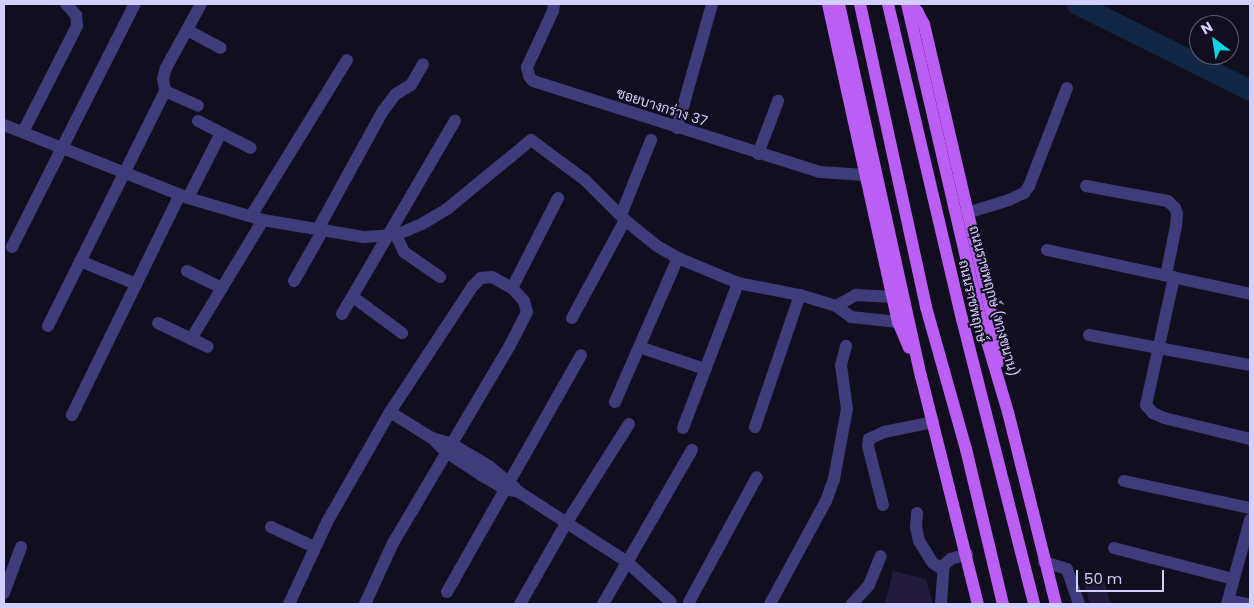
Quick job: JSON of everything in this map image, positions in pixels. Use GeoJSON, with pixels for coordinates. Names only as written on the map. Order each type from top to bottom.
{"type":"FeatureCollection","features":[{"type":"Feature","properties":{"kind":"main road"},"geometry":{"type":"LineString","coordinates":[[828,4],[898,322],[921,376]]}},
{"type":"Feature","properties":{"kind":"main road"},"geometry":{"type":"LineString","coordinates":[[839,4],[849,41],[921,376],[978,604]]}},
{"type":"Feature","properties":{"kind":"main road","name":"ถนนราชพฤกษ์"},"geometry":{"type":"LineString","coordinates":[[888,4],[896,31],[962,319],[1034,604]]}},
{"type":"Feature","properties":{"kind":"main road"},"geometry":{"type":"LineString","coordinates":[[908,4],[916,11],[924,24],[994,324],[1008,412]]}},
{"type":"Feature","properties":{"kind":"main road","name":"ถนนราชพฤกษ์ (ทางขนาน)"},"geometry":{"type":"LineString","coordinates":[[908,4],[981,321],[1008,412],[1056,604]]}},
{"type":"Feature","properties":{"kind":"main road"},"geometry":{"type":"LineString","coordinates":[[861,9],[926,307],[966,448],[1003,604]]}},
{"type":"Feature","properties":{"kind":"main road"},"geometry":{"type":"LineString","coordinates":[[1022,556],[1043,604]]}},
{"type":"Feature","properties":{"kind":"main road"},"geometry":{"type":"LineString","coordinates":[[993,563],[996,604]]}},
{"type":"Feature","properties":{"kind":"street"},"geometry":{"type":"LineString","coordinates":[[23,132],[77,26],[76,15],[66,4]]}},
{"type":"Feature","properties":{"kind":"street"},"geometry":{"type":"LineString","coordinates":[[12,247],[134,4]]}},
{"type":"Feature","properties":{"kind":"street"},"geometry":{"type":"LineString","coordinates":[[48,326],[165,91],[163,79],[166,68],[201,4]]}},
{"type":"Feature","properties":{"kind":"street","name":"ซอยบางกร่าง 37"},"geometry":{"type":"LineString","coordinates":[[554,4],[553,11],[527,67],[529,76],[533,81],[758,154],[820,172],[865,175]]}},
{"type":"Feature","properties":{"kind":"street"},"geometry":{"type":"LineString","coordinates":[[677,128],[712,4]]}},
{"type":"Feature","properties":{"kind":"street"},"geometry":{"type":"LineString","coordinates":[[187,30],[222,48]]}},
{"type":"Feature","properties":{"kind":"street"},"geometry":{"type":"LineString","coordinates":[[191,339],[222,288],[257,218],[346,60]]}},
{"type":"Feature","properties":{"kind":"street"},"geometry":{"type":"LineString","coordinates":[[294,281],[383,112],[396,94],[411,85],[423,64]]}},
{"type":"Feature","properties":{"kind":"street"},"geometry":{"type":"LineString","coordinates":[[968,213],[1009,200],[1024,193],[1029,186],[1067,88]]}},
{"type":"Feature","properties":{"kind":"street"},"geometry":{"type":"LineString","coordinates":[[165,91],[198,106]]}},
{"type":"Feature","properties":{"kind":"street"},"geometry":{"type":"LineString","coordinates":[[758,154],[778,101]]}},
{"type":"Feature","properties":{"kind":"street"},"geometry":{"type":"LineString","coordinates":[[342,314],[392,236],[456,121]]}},
{"type":"Feature","properties":{"kind":"street"},"geometry":{"type":"LineString","coordinates":[[198,122],[251,148]]}},
{"type":"Feature","properties":{"kind":"street"},"geometry":{"type":"LineString","coordinates":[[4,125],[62,146],[184,197],[257,218],[364,237],[392,236],[422,224],[447,208],[531,140],[585,180],[623,217],[657,246],[678,258],[738,283],[800,295],[836,306],[851,317],[898,322]]}},
{"type":"Feature","properties":{"kind":"street"},"geometry":{"type":"LineString","coordinates":[[72,415],[136,284],[222,133]]}},
{"type":"Feature","properties":{"kind":"street"},"geometry":{"type":"LineString","coordinates":[[572,318],[623,217],[651,140]]}},
{"type":"Feature","properties":{"kind":"street"},"geometry":{"type":"LineString","coordinates":[[1086,186],[1168,201],[1177,213],[1159,349],[1146,405],[1153,413],[1164,418],[1250,439]]}},
{"type":"Feature","properties":{"kind":"street"},"geometry":{"type":"LineString","coordinates":[[512,288],[558,198]]}},
{"type":"Feature","properties":{"kind":"street"},"geometry":{"type":"LineString","coordinates":[[392,236],[404,252],[440,277]]}},
{"type":"Feature","properties":{"kind":"street"},"geometry":{"type":"LineString","coordinates":[[1048,250],[1250,294]]}},
{"type":"Feature","properties":{"kind":"street"},"geometry":{"type":"LineString","coordinates":[[615,402],[678,258]]}},
{"type":"Feature","properties":{"kind":"street"},"geometry":{"type":"LineString","coordinates":[[80,261],[136,284]]}},
{"type":"Feature","properties":{"kind":"street"},"geometry":{"type":"LineString","coordinates":[[187,271],[222,288]]}},
{"type":"Feature","properties":{"kind":"street"},"geometry":{"type":"LineString","coordinates":[[289,604],[314,546],[390,412],[477,282],[486,277],[492,278],[512,288],[524,301],[527,312],[509,347],[393,543],[366,604]]}},
{"type":"Feature","properties":{"kind":"street"},"geometry":{"type":"LineString","coordinates":[[683,428],[738,283]]}},
{"type":"Feature","properties":{"kind":"street"},"geometry":{"type":"LineString","coordinates":[[755,427],[800,295]]}},
{"type":"Feature","properties":{"kind":"street"},"geometry":{"type":"LineString","coordinates":[[836,306],[856,295],[893,298]]}},
{"type":"Feature","properties":{"kind":"street"},"geometry":{"type":"LineString","coordinates":[[353,297],[402,333]]}},
{"type":"Feature","properties":{"kind":"street"},"geometry":{"type":"LineString","coordinates":[[158,323],[208,347]]}},
{"type":"Feature","properties":{"kind":"street"},"geometry":{"type":"LineString","coordinates":[[1089,335],[1250,365]]}},
{"type":"Feature","properties":{"kind":"street"},"geometry":{"type":"LineString","coordinates":[[770,604],[826,501],[834,479],[847,409],[841,365],[846,346]]}},
{"type":"Feature","properties":{"kind":"street"},"geometry":{"type":"LineString","coordinates":[[639,348],[705,369]]}},
{"type":"Feature","properties":{"kind":"street"},"geometry":{"type":"LineString","coordinates":[[446,592],[581,355]]}},
{"type":"Feature","properties":{"kind":"street"},"geometry":{"type":"LineString","coordinates":[[390,412],[567,522],[627,562],[671,603],[680,598],[690,603],[757,477]]}},
{"type":"Feature","properties":{"kind":"street"},"geometry":{"type":"LineString","coordinates":[[883,505],[868,446],[869,439],[884,432],[933,422]]}},
{"type":"Feature","properties":{"kind":"street"},"geometry":{"type":"LineString","coordinates":[[520,604],[567,522],[629,424]]}},
{"type":"Feature","properties":{"kind":"street"},"geometry":{"type":"LineString","coordinates":[[603,604],[692,450]]}},
{"type":"Feature","properties":{"kind":"street"},"geometry":{"type":"LineString","coordinates":[[1124,481],[1250,508]]}},
{"type":"Feature","properties":{"kind":"street"},"geometry":{"type":"LineString","coordinates":[[917,513],[916,527],[919,541],[934,563],[943,570]]}},
{"type":"Feature","properties":{"kind":"street"},"geometry":{"type":"LineString","coordinates":[[1247,604],[1227,602],[1250,520]]}},
{"type":"Feature","properties":{"kind":"street"},"geometry":{"type":"LineString","coordinates":[[271,527],[314,546]]}},
{"type":"Feature","properties":{"kind":"street"},"geometry":{"type":"LineString","coordinates":[[4,593],[21,547]]}},
{"type":"Feature","properties":{"kind":"street"},"geometry":{"type":"LineString","coordinates":[[1114,548],[1233,579]]}},
{"type":"Feature","properties":{"kind":"street"},"geometry":{"type":"LineString","coordinates":[[941,604],[944,566],[951,559],[967,554]]}},
{"type":"Feature","properties":{"kind":"street"},"geometry":{"type":"LineString","coordinates":[[852,604],[870,585],[881,556]]}},
{"type":"Feature","properties":{"kind":"street"},"geometry":{"type":"LineString","coordinates":[[1044,562],[1067,569],[1079,604]]}},
{"type":"Feature","properties":{"kind":"building"},"geometry":{"type":"Polygon","coordinates":[[[893,571],[926,579],[933,604],[885,604],[893,571]]]}},
{"type":"Feature","properties":{"kind":"building"},"geometry":{"type":"Polygon","coordinates":[[[1102,574],[1111,604],[1090,604],[1083,580],[1102,574]]]}},
{"type":"Feature","properties":{"kind":"waterway"},"geometry":{"type":"LineString","coordinates":[[1077,4],[1250,90]]}}]}
